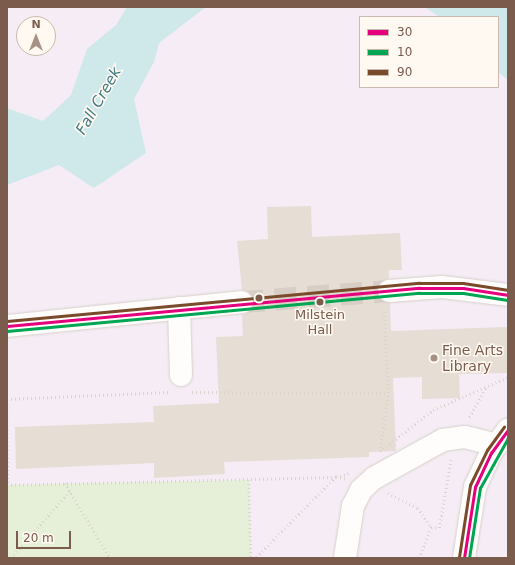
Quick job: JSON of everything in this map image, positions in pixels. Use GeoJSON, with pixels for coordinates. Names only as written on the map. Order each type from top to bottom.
{"type":"FeatureCollection","features":[{"type":"Feature","properties":{"kind":"street"},"geometry":{"type":"LineString","coordinates":[[387,299],[442,287],[508,295]]}},
{"type":"Feature","properties":{"kind":"street"},"geometry":{"type":"LineString","coordinates":[[7,326],[242,302]]}},
{"type":"Feature","properties":{"kind":"street"},"geometry":{"type":"LineString","coordinates":[[179,308],[181,384]]}},
{"type":"Feature","properties":{"kind":"street"},"geometry":{"type":"LineString","coordinates":[[345,558],[353,506],[361,490],[374,478],[443,440],[465,437],[502,437],[474,491],[464,558]]}},
{"type":"Feature","properties":{"kind":"path"},"geometry":{"type":"LineString","coordinates":[[380,452],[388,393],[387,299]]}},
{"type":"Feature","properties":{"kind":"path"},"geometry":{"type":"LineString","coordinates":[[375,457],[419,418],[508,377]]}},
{"type":"Feature","properties":{"kind":"path"},"geometry":{"type":"LineString","coordinates":[[7,399],[181,384],[388,393]]}},
{"type":"Feature","properties":{"kind":"path"},"geometry":{"type":"LineString","coordinates":[[465,424],[486,386]]}},
{"type":"Feature","properties":{"kind":"path"},"geometry":{"type":"LineString","coordinates":[[7,410],[8,485],[336,477],[348,479]]}},
{"type":"Feature","properties":{"kind":"path"},"geometry":{"type":"LineString","coordinates":[[431,527],[439,528],[454,450]]}},
{"type":"Feature","properties":{"kind":"path"},"geometry":{"type":"LineString","coordinates":[[256,558],[336,477],[358,470]]}},
{"type":"Feature","properties":{"kind":"path"},"geometry":{"type":"LineString","coordinates":[[249,480],[251,558]]}},
{"type":"Feature","properties":{"kind":"path"},"geometry":{"type":"LineString","coordinates":[[65,483],[110,558]]}},
{"type":"Feature","properties":{"kind":"path"},"geometry":{"type":"LineString","coordinates":[[11,558],[70,491]]}},
{"type":"Feature","properties":{"kind":"path"},"geometry":{"type":"LineString","coordinates":[[400,498],[422,511],[431,527]]}},
{"type":"Feature","properties":{"kind":"path"},"geometry":{"type":"LineString","coordinates":[[419,558],[431,527]]}},
{"type":"Feature","properties":{"kind":"shaded area"},"geometry":{"type":"Polygon","coordinates":[[[7,7],[508,7],[508,558],[7,558],[7,7]]]}},
{"type":"Feature","properties":{"kind":"green space"},"geometry":{"type":"Polygon","coordinates":[[[249,480],[251,558],[7,558],[7,485],[249,480]]]}},
{"type":"Feature","properties":{"kind":"water","name":"Fall Creek"},"geometry":{"type":"Polygon","coordinates":[[[127,7],[206,7],[159,43],[154,62],[134,99],[146,153],[94,188],[59,165],[7,185],[7,108],[43,121],[71,95],[87,49],[116,25],[127,7]]]}},
{"type":"Feature","properties":{"kind":"water"},"geometry":{"type":"Polygon","coordinates":[[[425,7],[508,7],[508,80],[499,73],[499,16],[438,16],[425,7]]]}},
{"type":"Feature","properties":{"kind":"building"},"geometry":{"type":"Polygon","coordinates":[[[311,206],[312,237],[400,233],[402,270],[389,270],[389,278],[382,281],[377,292],[379,298],[390,303],[391,331],[508,327],[508,373],[459,374],[460,398],[422,399],[422,377],[393,378],[396,451],[369,452],[369,457],[224,462],[225,474],[154,478],[154,463],[16,469],[15,427],[154,422],[153,406],[219,403],[216,337],[243,336],[242,315],[250,312],[254,301],[252,294],[242,290],[237,241],[268,239],[267,207],[311,206]]]}},
{"type":"Feature","properties":{"kind":"tunnel"},"geometry":{"type":"LineString","coordinates":[[242,302],[389,291]]}},
{"type":"Feature","properties":{"kind":"transit line","name":"90"},"geometry":{"type":"LineString","coordinates":[[7,321],[419,283],[463,283],[508,290]]}},
{"type":"Feature","properties":{"kind":"transit line","name":"30"},"geometry":{"type":"LineString","coordinates":[[7,326],[419,288],[463,288],[508,295]]}},
{"type":"Feature","properties":{"kind":"transit line","name":"10"},"geometry":{"type":"LineString","coordinates":[[7,331],[419,293],[463,293],[507,300]]}},
{"type":"Feature","properties":{"kind":"transit line","name":"90"},"geometry":{"type":"LineString","coordinates":[[459,557],[470,485],[487,450],[504,427]]}},
{"type":"Feature","properties":{"kind":"transit line","name":"30"},"geometry":{"type":"LineString","coordinates":[[464,558],[475,487],[491,453],[508,430]]}},
{"type":"Feature","properties":{"kind":"transit line","name":"10"},"geometry":{"type":"LineString","coordinates":[[469,558],[480,488],[508,438]]}},
{"type":"Feature","properties":{"kind":"place","name":"Milstein Hall"},"geometry":{"type":"Point","coordinates":[320,302]}},
{"type":"Feature","properties":{"kind":"place","name":"Fine Arts Library"},"geometry":{"type":"Point","coordinates":[434,358]}}]}
